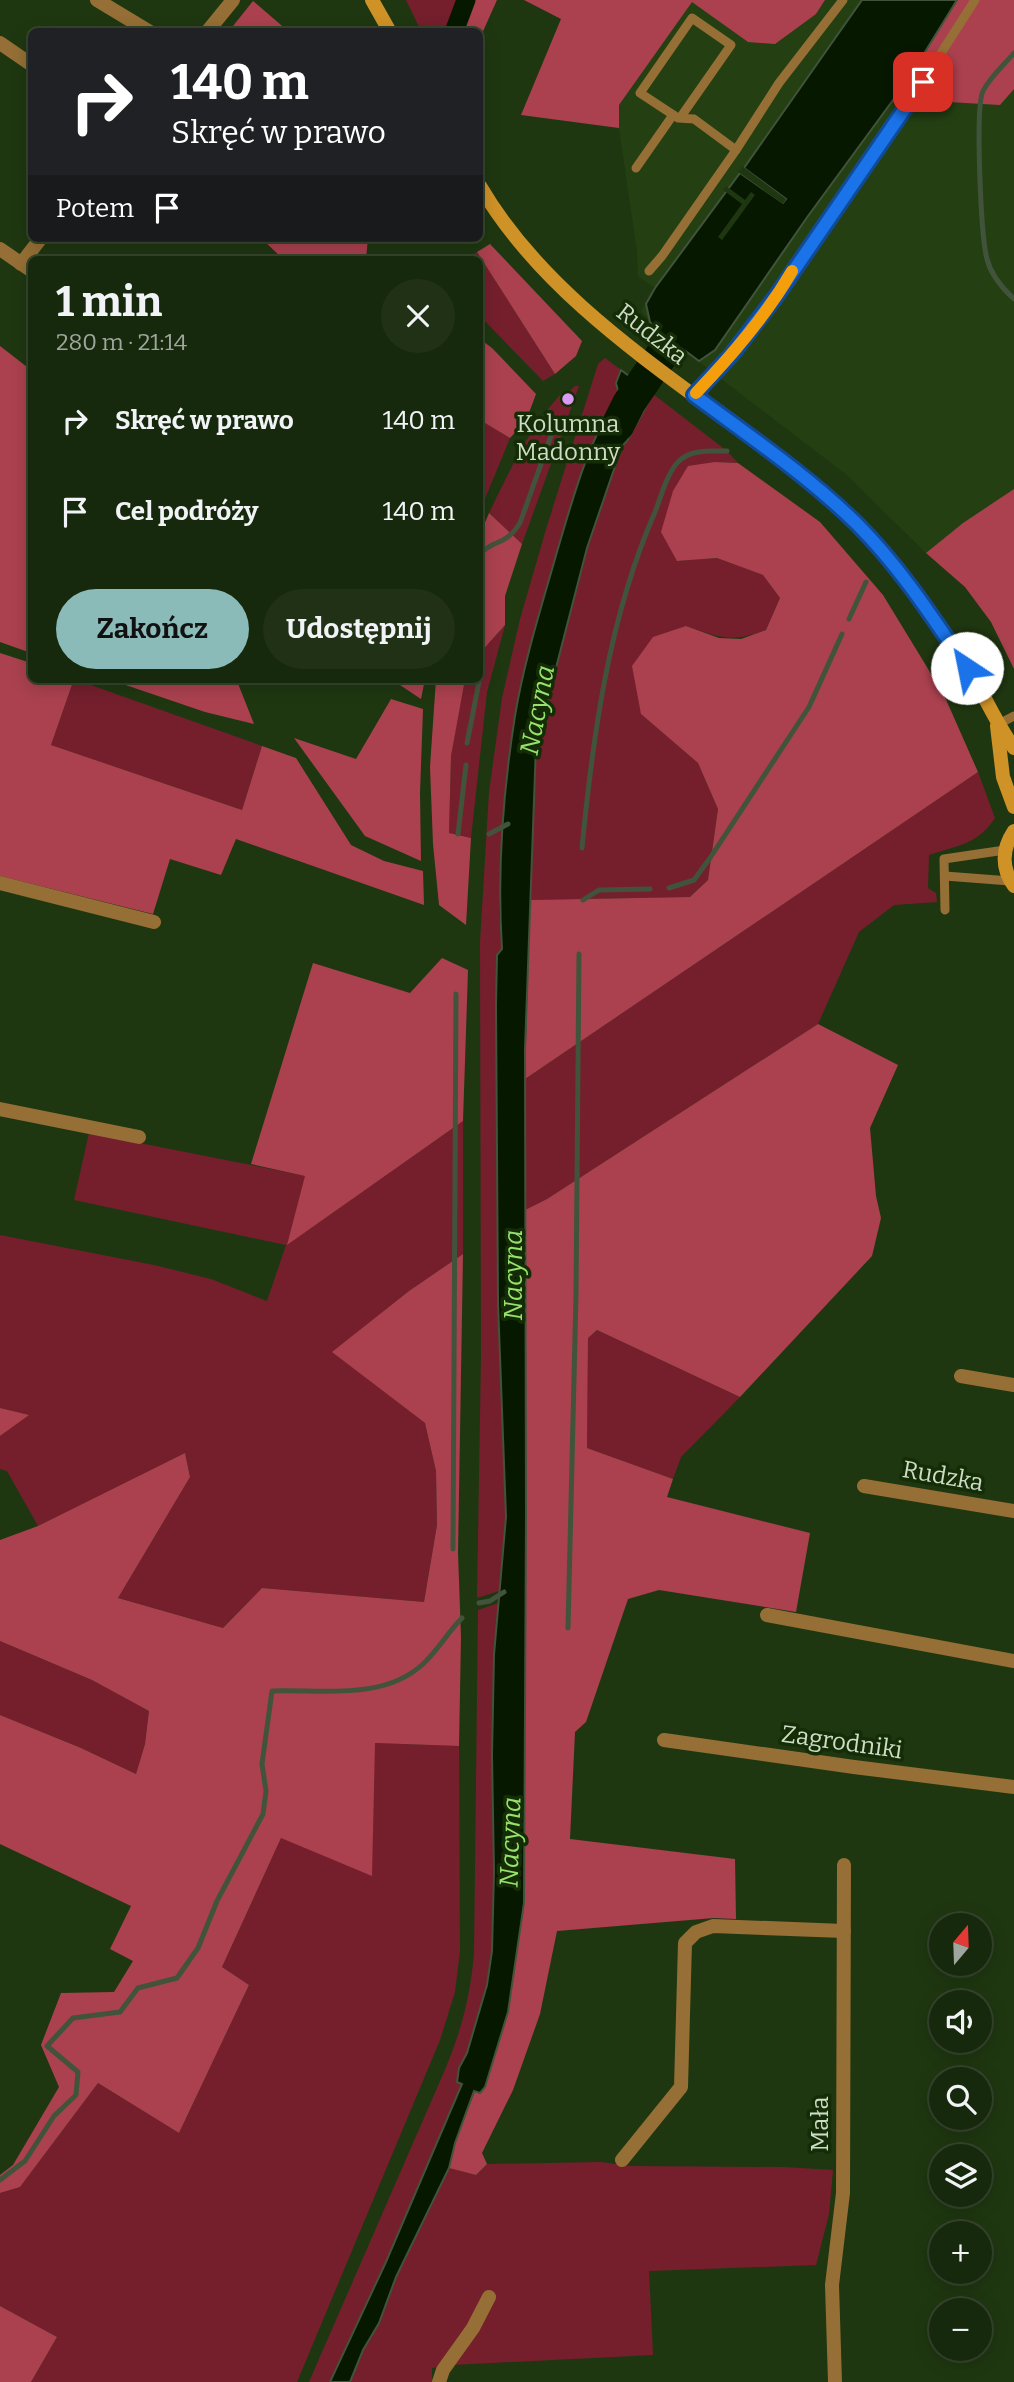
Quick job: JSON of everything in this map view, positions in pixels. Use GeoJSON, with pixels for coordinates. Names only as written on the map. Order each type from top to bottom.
{"type":"FeatureCollection","features":[{"type":"Feature","properties":{"kind":"main road"},"geometry":{"type":"LineString","coordinates":[[372,0],[388,28]]}},
{"type":"Feature","properties":{"kind":"main road","name":"Rudzka"},"geometry":{"type":"LineString","coordinates":[[483,190],[542,266],[598,321],[799,473],[858,526],[891,562],[939,627],[967,668],[997,725],[1014,748]]}},
{"type":"Feature","properties":{"kind":"main road","name":"Rudzka"},"geometry":{"type":"LineString","coordinates":[[997,725],[1003,777],[1014,807]]}},
{"type":"Feature","properties":{"kind":"main road"},"geometry":{"type":"LineString","coordinates":[[1012,884],[1004,861],[1005,850],[1014,831]]}},
{"type":"Feature","properties":{"kind":"street"},"geometry":{"type":"LineString","coordinates":[[97,0],[143,28]]}},
{"type":"Feature","properties":{"kind":"street"},"geometry":{"type":"LineString","coordinates":[[210,28],[233,0]]}},
{"type":"Feature","properties":{"kind":"street"},"geometry":{"type":"LineString","coordinates":[[0,43],[28,62]]}},
{"type":"Feature","properties":{"kind":"street"},"geometry":{"type":"LineString","coordinates":[[0,249],[26,267]]}},
{"type":"Feature","properties":{"kind":"street"},"geometry":{"type":"LineString","coordinates":[[0,883],[154,922]]}},
{"type":"Feature","properties":{"kind":"street"},"geometry":{"type":"LineString","coordinates":[[0,1109],[139,1137]]}},
{"type":"Feature","properties":{"kind":"street"},"geometry":{"type":"LineString","coordinates":[[961,1376],[1014,1385]]}},
{"type":"Feature","properties":{"kind":"street","name":"Rudzka"},"geometry":{"type":"LineString","coordinates":[[864,1486],[1014,1511]]}},
{"type":"Feature","properties":{"kind":"street"},"geometry":{"type":"LineString","coordinates":[[767,1615],[1014,1661]]}},
{"type":"Feature","properties":{"kind":"street","name":"Zagrodniki"},"geometry":{"type":"LineString","coordinates":[[664,1740],[1014,1787]]}},
{"type":"Feature","properties":{"kind":"street","name":"Mała"},"geometry":{"type":"LineString","coordinates":[[835,2382],[832,2275],[843,2193],[845,1865]]}},
{"type":"Feature","properties":{"kind":"street"},"geometry":{"type":"LineString","coordinates":[[622,2160],[681,2087],[685,1943],[696,1932],[713,1926],[844,1931]]}},
{"type":"Feature","properties":{"kind":"street"},"geometry":{"type":"LineString","coordinates":[[439,2382],[443,2370],[473,2328],[489,2297]]}},
{"type":"Feature","properties":{"kind":"lane"},"geometry":{"type":"LineString","coordinates":[[649,271],[736,150],[779,83],[843,0]]}},
{"type":"Feature","properties":{"kind":"lane"},"geometry":{"type":"LineString","coordinates":[[688,390],[732,354],[777,295],[881,147],[975,0]]}},
{"type":"Feature","properties":{"kind":"lane"},"geometry":{"type":"LineString","coordinates":[[636,168],[677,117],[731,45],[692,18],[639,93],[677,117],[694,119],[736,150]]}},
{"type":"Feature","properties":{"kind":"lane"},"geometry":{"type":"LineString","coordinates":[[997,725],[1014,716]]}},
{"type":"Feature","properties":{"kind":"lane"},"geometry":{"type":"LineString","coordinates":[[945,910],[944,859],[1005,850]]}},
{"type":"Feature","properties":{"kind":"lane"},"geometry":{"type":"LineString","coordinates":[[945,876],[1012,884]]}},
{"type":"Feature","properties":{"kind":"shaded area"},"geometry":{"type":"Polygon","coordinates":[[[406,0],[474,0],[464,28],[420,28],[406,0]]]}},
{"type":"Feature","properties":{"kind":"shaded area"},"geometry":{"type":"Polygon","coordinates":[[[474,0],[497,0],[483,31],[483,28],[463,28],[474,0]]]}},
{"type":"Feature","properties":{"kind":"shaded area"},"geometry":{"type":"Polygon","coordinates":[[[524,0],[825,0],[816,14],[775,44],[748,42],[692,2],[619,105],[619,128],[521,115],[561,19],[524,0]]]}},
{"type":"Feature","properties":{"kind":"shaded area"},"geometry":{"type":"Polygon","coordinates":[[[825,0],[1014,0],[1000,104],[1014,89],[1014,489],[963,523],[926,553],[847,475],[656,329],[641,311],[655,288],[638,276],[637,251],[619,128],[619,105],[692,1],[748,42],[816,14],[825,0]]]}},
{"type":"Feature","properties":{"kind":"shaded area"},"geometry":{"type":"Polygon","coordinates":[[[957,0],[1014,0],[1014,89],[1000,105],[931,101],[907,81],[957,0]]]}},
{"type":"Feature","properties":{"kind":"shaded area"},"geometry":{"type":"Polygon","coordinates":[[[253,1],[284,28],[231,28],[253,1]]]}},
{"type":"Feature","properties":{"kind":"shaded area"},"geometry":{"type":"Polygon","coordinates":[[[265,242],[368,242],[366,256],[280,256],[265,242]]]}},
{"type":"Feature","properties":{"kind":"shaded area"},"geometry":{"type":"Polygon","coordinates":[[[490,244],[582,341],[576,356],[555,374],[483,261],[483,256],[477,252],[490,244]]]}},
{"type":"Feature","properties":{"kind":"shaded area"},"geometry":{"type":"Polygon","coordinates":[[[483,261],[555,374],[543,381],[483,319],[483,261]]]}},
{"type":"Feature","properties":{"kind":"shaded area"},"geometry":{"type":"Polygon","coordinates":[[[483,341],[536,394],[526,421],[510,438],[483,422],[483,341]]]}},
{"type":"Feature","properties":{"kind":"shaded area"},"geometry":{"type":"Polygon","coordinates":[[[0,346],[28,368],[28,652],[0,642],[0,346]]]}},
{"type":"Feature","properties":{"kind":"shaded area"},"geometry":{"type":"Polygon","coordinates":[[[605,358],[621,370],[616,383],[619,394],[608,411],[576,488],[550,576],[515,714],[507,779],[499,913],[502,949],[497,955],[496,1005],[498,1303],[506,1517],[499,1591],[477,1598],[481,1356],[480,942],[489,792],[502,698],[520,619],[598,364],[605,358]]]}},
{"type":"Feature","properties":{"kind":"shaded area"},"geometry":{"type":"Polygon","coordinates":[[[575,386],[579,386],[522,544],[489,513],[520,451],[539,421],[561,394],[565,396],[575,386]]]}},
{"type":"Feature","properties":{"kind":"shaded area"},"geometry":{"type":"Polygon","coordinates":[[[653,394],[727,451],[738,463],[715,462],[677,561],[717,558],[763,575],[780,598],[766,630],[744,637],[708,634],[686,626],[641,714],[698,763],[718,809],[708,880],[690,897],[530,900],[536,745],[587,548],[622,446],[653,394]]]}},
{"type":"Feature","properties":{"kind":"shaded area"},"geometry":{"type":"Polygon","coordinates":[[[483,422],[510,438],[483,504],[483,422]]]}},
{"type":"Feature","properties":{"kind":"shaded area"},"geometry":{"type":"Polygon","coordinates":[[[715,462],[738,463],[820,522],[883,595],[944,695],[978,772],[525,1079],[530,900],[690,897],[708,880],[718,809],[698,763],[641,714],[632,666],[653,637],[686,626],[719,638],[741,639],[766,630],[780,598],[763,575],[717,558],[677,561],[661,532],[673,491],[688,466],[715,462]]]}},
{"type":"Feature","properties":{"kind":"shaded area"},"geometry":{"type":"Polygon","coordinates":[[[1014,489],[1014,669],[991,622],[965,587],[926,553],[963,523],[1014,489]]]}},
{"type":"Feature","properties":{"kind":"shaded area"},"geometry":{"type":"Polygon","coordinates":[[[489,513],[522,544],[505,596],[505,625],[483,650],[483,527],[489,513]]]}},
{"type":"Feature","properties":{"kind":"shaded area"},"geometry":{"type":"Polygon","coordinates":[[[505,625],[487,692],[471,838],[449,833],[451,756],[463,683],[483,683],[483,650],[505,625]]]}},
{"type":"Feature","properties":{"kind":"shaded area"},"geometry":{"type":"Polygon","coordinates":[[[0,653],[28,662],[28,683],[73,683],[51,745],[242,810],[262,746],[296,758],[351,845],[384,861],[423,871],[424,905],[236,839],[221,875],[170,859],[153,914],[0,876],[0,653]]]}},
{"type":"Feature","properties":{"kind":"shaded area"},"geometry":{"type":"Polygon","coordinates":[[[73,683],[85,683],[262,746],[242,810],[51,745],[73,683]]]}},
{"type":"Feature","properties":{"kind":"shaded area"},"geometry":{"type":"Polygon","coordinates":[[[120,683],[238,683],[254,724],[205,712],[120,683]]]}},
{"type":"Feature","properties":{"kind":"shaded area"},"geometry":{"type":"Polygon","coordinates":[[[397,683],[424,683],[421,699],[397,683]]]}},
{"type":"Feature","properties":{"kind":"shaded area"},"geometry":{"type":"Polygon","coordinates":[[[436,683],[464,683],[451,756],[449,833],[471,838],[466,925],[439,905],[430,767],[436,683]]]}},
{"type":"Feature","properties":{"kind":"shaded area"},"geometry":{"type":"Polygon","coordinates":[[[391,699],[423,709],[421,861],[365,836],[294,738],[356,759],[391,699]]]}},
{"type":"Feature","properties":{"kind":"shaded area"},"geometry":{"type":"Polygon","coordinates":[[[978,772],[995,818],[974,839],[929,855],[928,888],[936,893],[937,902],[894,905],[859,932],[818,1024],[547,1199],[525,1210],[525,1079],[978,772]]]}},
{"type":"Feature","properties":{"kind":"shaded area"},"geometry":{"type":"Polygon","coordinates":[[[442,958],[468,970],[463,1121],[287,1245],[305,1176],[251,1164],[313,963],[410,993],[442,958]]]}},
{"type":"Feature","properties":{"kind":"shaded area"},"geometry":{"type":"Polygon","coordinates":[[[818,1024],[898,1065],[870,1128],[876,1196],[881,1218],[872,1256],[740,1397],[597,1330],[588,1338],[587,1448],[673,1479],[667,1497],[810,1533],[796,1612],[659,1590],[628,1599],[586,1722],[575,1732],[570,1839],[735,1859],[736,1919],[714,1918],[557,1931],[540,2014],[513,2090],[482,2153],[487,2164],[476,2175],[449,2168],[455,2143],[475,2091],[485,2087],[508,2012],[524,1903],[525,1210],[547,1199],[818,1024]]]}},
{"type":"Feature","properties":{"kind":"shaded area"},"geometry":{"type":"Polygon","coordinates":[[[463,1121],[463,1254],[409,1291],[333,1352],[425,1423],[436,1471],[437,1525],[424,1602],[262,1588],[223,1628],[118,1598],[190,1477],[185,1453],[38,1526],[7,1471],[0,1469],[0,1436],[28,1415],[0,1408],[0,1235],[211,1279],[267,1301],[286,1245],[74,1200],[89,1133],[306,1176],[288,1244],[463,1121]]]}},
{"type":"Feature","properties":{"kind":"shaded area"},"geometry":{"type":"Polygon","coordinates":[[[463,1254],[458,1553],[461,1637],[459,1746],[375,1743],[372,1876],[281,1838],[222,1967],[249,1985],[179,2133],[98,2083],[20,2187],[0,2193],[0,2175],[13,2165],[59,2087],[41,2045],[61,1993],[114,1992],[133,1961],[110,1949],[131,1906],[0,1844],[0,1715],[136,1774],[145,1744],[149,1711],[92,1680],[0,1641],[0,1540],[38,1526],[185,1453],[190,1477],[118,1598],[223,1628],[262,1588],[424,1602],[437,1525],[436,1471],[425,1423],[332,1352],[409,1291],[463,1254]]]}},
{"type":"Feature","properties":{"kind":"shaded area"},"geometry":{"type":"Polygon","coordinates":[[[597,1330],[740,1397],[681,1457],[673,1479],[587,1448],[588,1338],[597,1330]]]}},
{"type":"Feature","properties":{"kind":"shaded area"},"geometry":{"type":"Polygon","coordinates":[[[0,1408],[29,1415],[0,1436],[0,1408]]]}},
{"type":"Feature","properties":{"kind":"shaded area"},"geometry":{"type":"Polygon","coordinates":[[[498,1603],[492,1755],[492,1951],[487,1985],[467,2053],[459,2068],[462,2083],[386,2262],[330,2382],[309,2382],[444,2072],[464,2015],[474,1954],[478,1610],[498,1603]]]}},
{"type":"Feature","properties":{"kind":"shaded area"},"geometry":{"type":"Polygon","coordinates":[[[0,1641],[92,1680],[149,1711],[145,1744],[136,1774],[0,1715],[0,1641]]]}},
{"type":"Feature","properties":{"kind":"shaded area"},"geometry":{"type":"Polygon","coordinates":[[[375,1743],[459,1746],[460,1951],[455,1992],[440,2040],[297,2382],[31,2382],[57,2337],[0,2306],[0,2193],[20,2187],[98,2083],[179,2133],[249,1985],[222,1967],[281,1838],[375,1743]]]}},
{"type":"Feature","properties":{"kind":"shaded area"},"geometry":{"type":"Polygon","coordinates":[[[601,2162],[629,2166],[833,2170],[829,2214],[816,2265],[649,2271],[653,2355],[451,2365],[432,2368],[432,2382],[350,2382],[363,2350],[379,2323],[396,2277],[449,2168],[476,2175],[487,2164],[601,2162]]]}},
{"type":"Feature","properties":{"kind":"shaded area"},"geometry":{"type":"Polygon","coordinates":[[[0,2306],[57,2337],[31,2382],[0,2382],[0,2306]]]}},
{"type":"Feature","properties":{"kind":"water"},"geometry":{"type":"Polygon","coordinates":[[[862,0],[957,0],[907,81],[808,216],[715,350],[699,361],[656,329],[650,322],[646,304],[740,173],[783,203],[786,199],[744,168],[862,0]]]}},
{"type":"Feature","properties":{"kind":"water"},"geometry":{"type":"Polygon","coordinates":[[[621,370],[653,394],[622,446],[587,548],[536,745],[525,1049],[524,1903],[508,2012],[485,2087],[480,2093],[474,2091],[449,2168],[396,2277],[379,2323],[363,2350],[350,2382],[330,2382],[386,2262],[462,2084],[457,2082],[459,2068],[467,2053],[487,1985],[492,1951],[494,1655],[506,1517],[498,1303],[496,1005],[497,955],[502,949],[500,891],[504,803],[515,716],[534,633],[582,470],[598,431],[619,394],[616,383],[621,370]]]}},
{"type":"Feature","properties":{"kind":"pier"},"geometry":{"type":"Polygon","coordinates":[[[742,166],[786,199],[783,204],[737,171],[741,170],[742,166]]]}},
{"type":"Feature","properties":{"kind":"pier"},"geometry":{"type":"Polygon","coordinates":[[[726,186],[745,200],[751,192],[755,195],[722,240],[718,237],[742,204],[723,190],[726,186]]]}},
{"type":"Feature","properties":{"kind":"waterway"},"geometry":{"type":"LineString","coordinates":[[456,28],[466,0]]}},
{"type":"Feature","properties":{"kind":"waterway"},"geometry":{"type":"LineString","coordinates":[[1014,53],[983,91],[979,121],[987,259],[998,281],[1014,299]]}},
{"type":"Feature","properties":{"kind":"waterway","name":"Nacyna"},"geometry":{"type":"LineString","coordinates":[[618,425],[629,403],[697,303]]}},
{"type":"Feature","properties":{"kind":"waterway"},"geometry":{"type":"LineString","coordinates":[[483,551],[504,540],[520,523],[557,419]]}},
{"type":"Feature","properties":{"kind":"waterway"},"geometry":{"type":"LineString","coordinates":[[582,848],[605,677],[639,552],[667,480],[677,463],[693,453],[727,451]]}},
{"type":"Feature","properties":{"kind":"waterway"},"geometry":{"type":"LineString","coordinates":[[849,619],[866,582]]}},
{"type":"Feature","properties":{"kind":"waterway"},"geometry":{"type":"LineString","coordinates":[[669,888],[694,880],[710,858],[809,707],[842,634]]}},
{"type":"Feature","properties":{"kind":"waterway"},"geometry":{"type":"LineString","coordinates":[[467,743],[479,683]]}},
{"type":"Feature","properties":{"kind":"waterway"},"geometry":{"type":"LineString","coordinates":[[458,834],[466,765]]}},
{"type":"Feature","properties":{"kind":"waterway"},"geometry":{"type":"LineString","coordinates":[[489,834],[508,824]]}},
{"type":"Feature","properties":{"kind":"waterway"},"geometry":{"type":"LineString","coordinates":[[583,900],[599,890],[650,889]]}},
{"type":"Feature","properties":{"kind":"waterway"},"geometry":{"type":"LineString","coordinates":[[568,1628],[576,1295],[579,954]]}},
{"type":"Feature","properties":{"kind":"waterway"},"geometry":{"type":"LineString","coordinates":[[453,1549],[456,994]]}},
{"type":"Feature","properties":{"kind":"waterway"},"geometry":{"type":"LineString","coordinates":[[479,1603],[490,1601],[504,1592]]}},
{"type":"Feature","properties":{"kind":"waterway"},"geometry":{"type":"LineString","coordinates":[[0,2180],[25,2161],[54,2116],[76,2095],[78,2072],[47,2046],[73,2018],[120,2012],[138,1988],[177,1978],[198,1948],[217,1901],[263,1814],[266,1791],[262,1764],[272,1691],[351,1691],[390,1684],[423,1664],[462,1618]]}},
{"type":"Feature","properties":{"kind":"slow traffic"},"geometry":{"type":"LineString","coordinates":[[696,393],[732,354],[792,271]]}},
{"type":"Feature","properties":{"kind":"place","name":"Kolumna Madonny"},"geometry":{"type":"Point","coordinates":[568,399]}},
{"type":"Feature","properties":{"kind":"route"},"geometry":{"type":"LineString","coordinates":[[923,82],[881,147],[777,295],[732,354],[694,395],[799,473],[858,526],[916,594],[967,668]]}}]}
